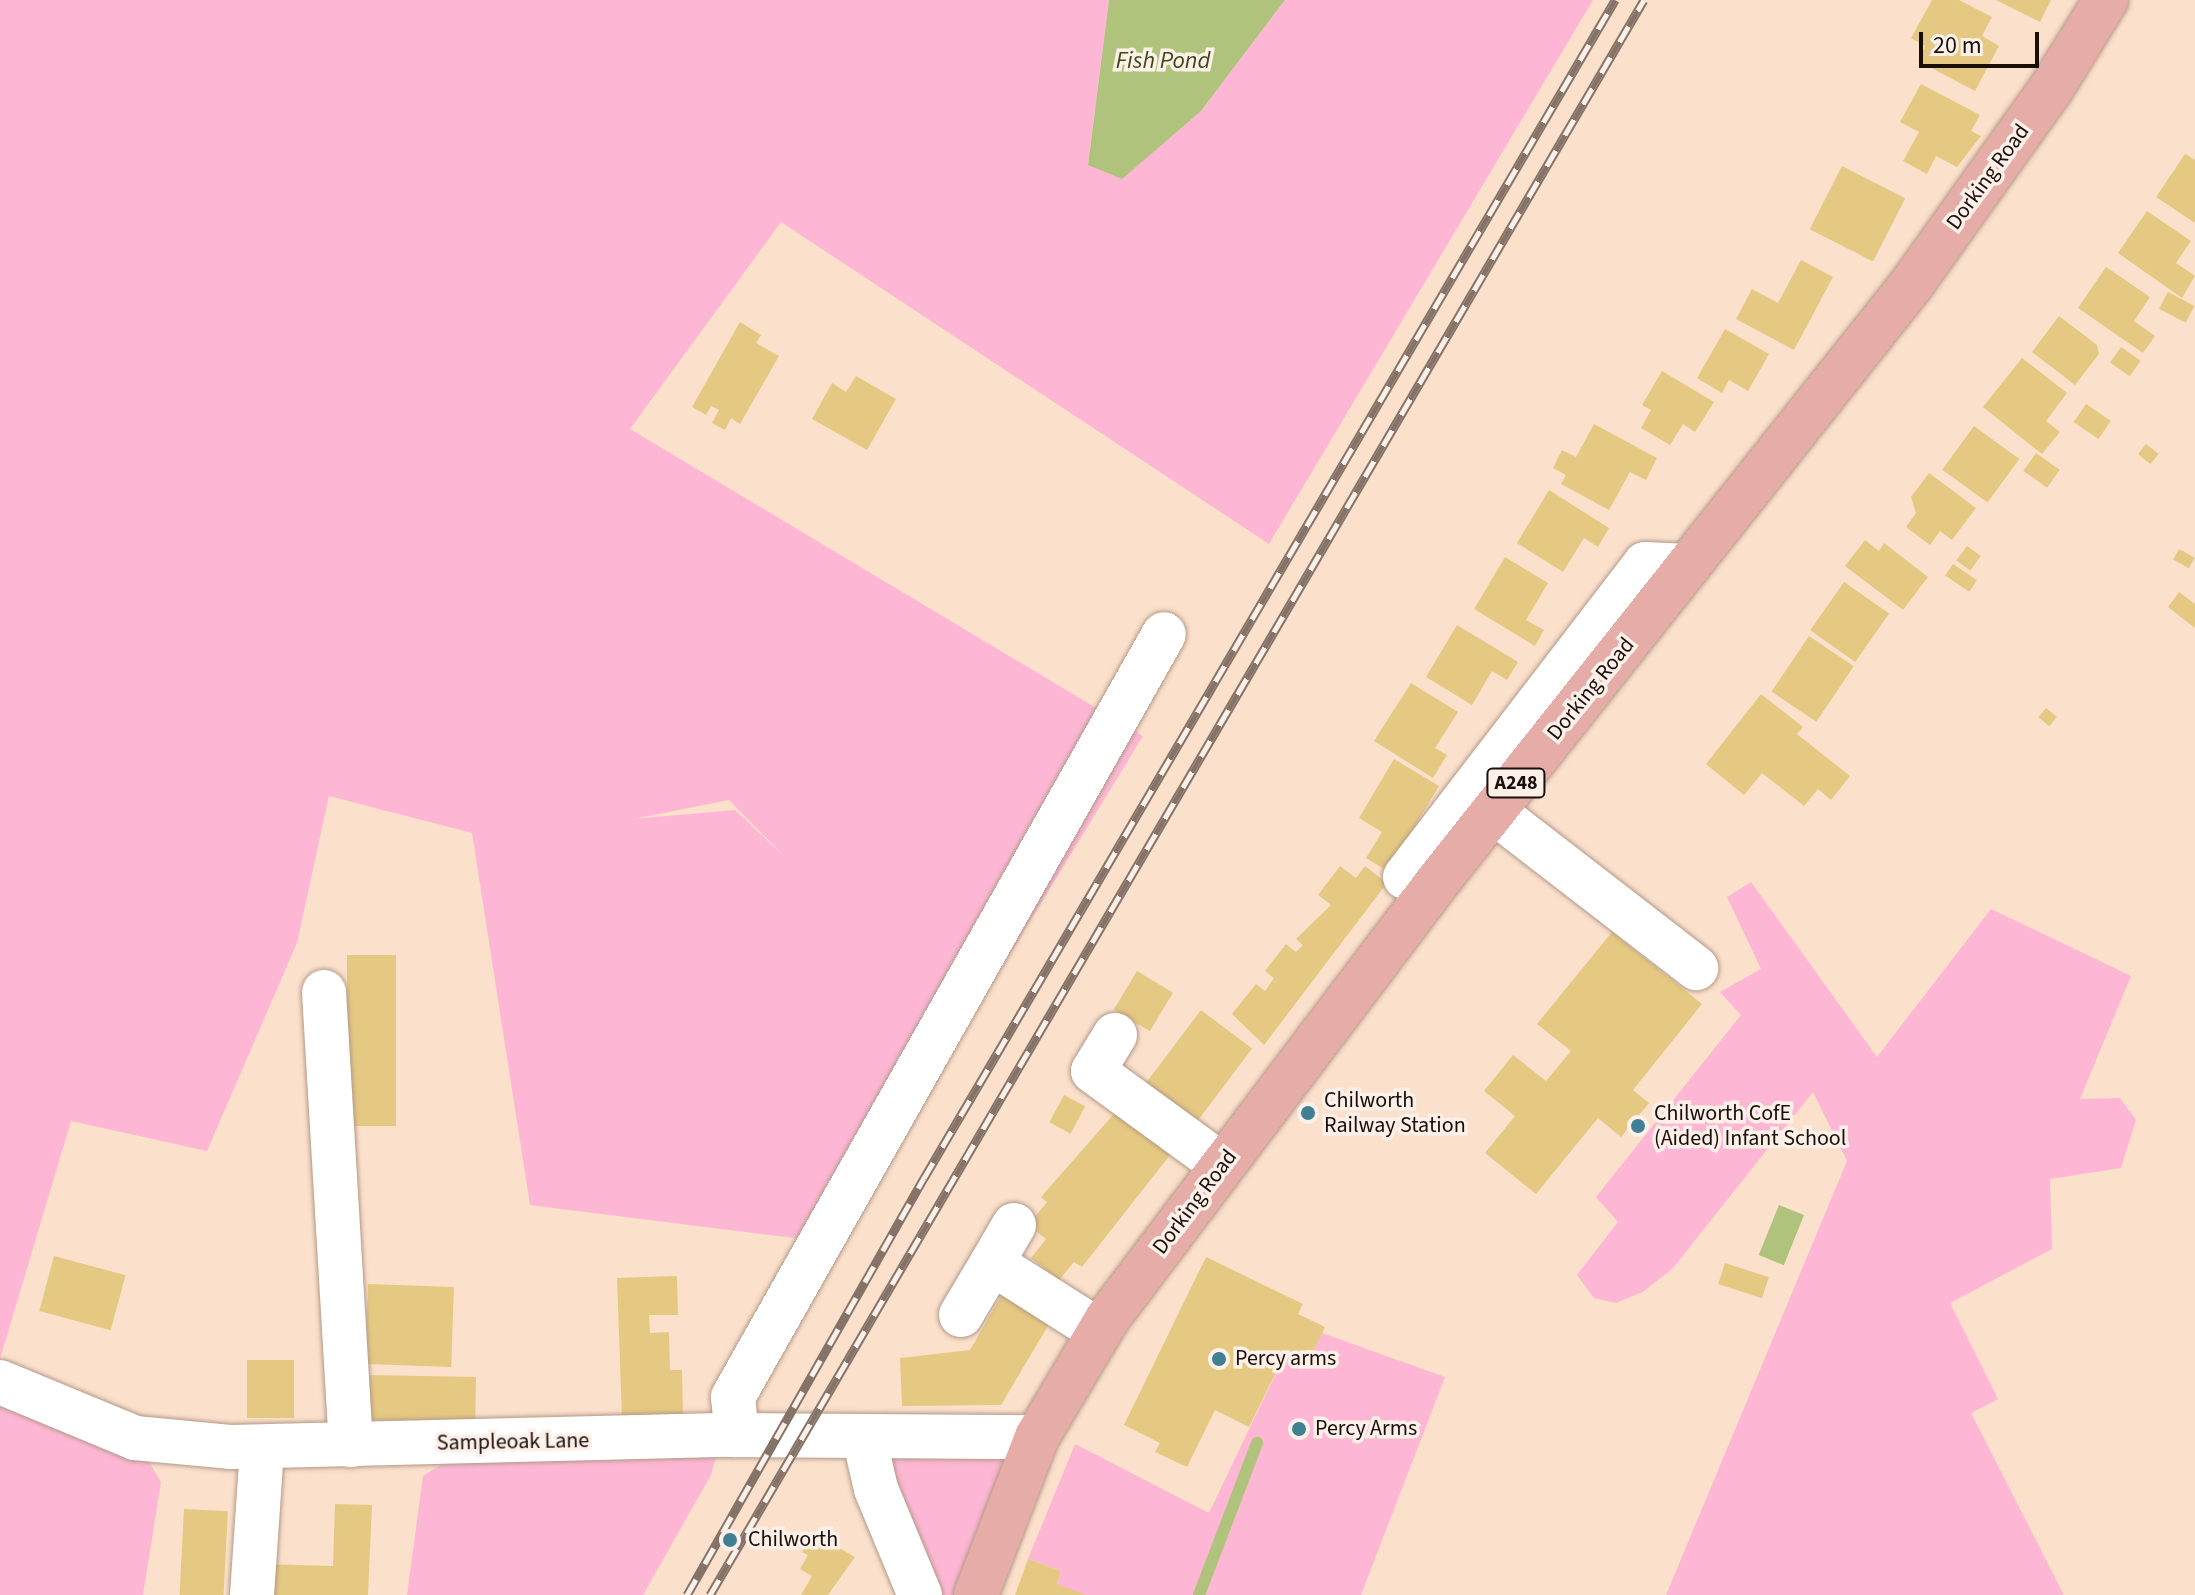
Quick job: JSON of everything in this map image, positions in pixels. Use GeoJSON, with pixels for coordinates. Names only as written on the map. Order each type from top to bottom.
{"type":"FeatureCollection","features":[{"type":"Feature","properties":{"kind":"main road","name":"Dorking Road"},"geometry":{"type":"LineString","coordinates":[[976,1595],[1037,1437],[1099,1331],[1493,811],[1526,746],[1688,566],[1911,285],[2051,89],[2106,0]]}},
{"type":"Feature","properties":{"kind":"street"},"geometry":{"type":"LineString","coordinates":[[737,1435],[733,1397],[1164,634]]}},
{"type":"Feature","properties":{"kind":"street"},"geometry":{"type":"LineString","coordinates":[[1405,877],[1526,746]]}},
{"type":"Feature","properties":{"kind":"street"},"geometry":{"type":"LineString","coordinates":[[1493,811],[1696,968]]}},
{"type":"Feature","properties":{"kind":"street"},"geometry":{"type":"LineString","coordinates":[[324,992],[351,1445]]}},
{"type":"Feature","properties":{"kind":"street"},"geometry":{"type":"LineString","coordinates":[[1097,1066],[1222,1165]]}},
{"type":"Feature","properties":{"kind":"street"},"geometry":{"type":"LineString","coordinates":[[961,1315],[1014,1225]]}},
{"type":"Feature","properties":{"kind":"street"},"geometry":{"type":"LineString","coordinates":[[992,1263],[1099,1331]]}},
{"type":"Feature","properties":{"kind":"street","name":"Sampleoak Lane"},"geometry":{"type":"LineString","coordinates":[[0,1382],[135,1438],[262,1447],[737,1435],[1037,1437]]}},
{"type":"Feature","properties":{"kind":"street"},"geometry":{"type":"LineString","coordinates":[[864,1437],[876,1489],[920,1595]]}},
{"type":"Feature","properties":{"kind":"street"},"geometry":{"type":"LineString","coordinates":[[252,1595],[262,1447]]}},
{"type":"Feature","properties":{"kind":"shaded area"},"geometry":{"type":"Polygon","coordinates":[[[0,0],[1109,0],[1088,164],[1201,111],[1285,0],[1593,0],[1269,544],[781,222],[630,429],[1143,736],[961,1034],[803,1239],[530,1205],[472,833],[329,796],[297,943],[207,1151],[71,1121],[0,1359],[0,0]],[[729,800],[633,819],[735,810],[785,857],[729,800]]]}},
{"type":"Feature","properties":{"kind":"shaded area"},"geometry":{"type":"Polygon","coordinates":[[[1751,882],[1877,1057],[1991,909],[2131,976],[2080,1099],[2120,1098],[2136,1120],[2121,1168],[2050,1179],[2052,1249],[1950,1303],[1998,1399],[1971,1413],[2064,1595],[1666,1595],[1847,1161],[1813,1092],[1673,1268],[1643,1292],[1616,1303],[1594,1298],[1577,1275],[1618,1222],[1596,1197],[1741,1015],[1720,992],[1761,969],[1727,897],[1751,882]]]}},
{"type":"Feature","properties":{"kind":"shaded area"},"geometry":{"type":"Polygon","coordinates":[[[1322,1333],[1445,1377],[1361,1595],[1082,1595],[1057,1584],[1061,1571],[1028,1559],[1075,1444],[1209,1513],[1285,1354],[1307,1365],[1322,1333]]]}},
{"type":"Feature","properties":{"kind":"shaded area"},"geometry":{"type":"Polygon","coordinates":[[[0,1382],[135,1438],[161,1482],[143,1595],[0,1595],[0,1382]]]}},
{"type":"Feature","properties":{"kind":"shaded area"},"geometry":{"type":"Polygon","coordinates":[[[722,1435],[711,1475],[643,1595],[407,1595],[423,1476],[477,1442],[722,1435]]]}},
{"type":"Feature","properties":{"kind":"shaded area"},"geometry":{"type":"Polygon","coordinates":[[[1037,1437],[976,1595],[920,1595],[866,1455],[1037,1437]]]}},
{"type":"Feature","properties":{"kind":"water","name":"Fish Pond"},"geometry":{"type":"Polygon","coordinates":[[[1109,0],[1285,0],[1201,111],[1122,179],[1088,165],[1109,0]]]}},
{"type":"Feature","properties":{"kind":"water"},"geometry":{"type":"Polygon","coordinates":[[[1779,1205],[1804,1215],[1784,1265],[1759,1255],[1779,1205]]]}},
{"type":"Feature","properties":{"kind":"building"},"geometry":{"type":"Polygon","coordinates":[[[1932,0],[1959,0],[1992,17],[1982,36],[1999,46],[1975,91],[1918,61],[1925,46],[1911,38],[1932,0]]]}},
{"type":"Feature","properties":{"kind":"building"},"geometry":{"type":"Polygon","coordinates":[[[1996,0],[2051,0],[2040,22],[1996,0]]]}},
{"type":"Feature","properties":{"kind":"building"},"geometry":{"type":"Polygon","coordinates":[[[1921,84],[1980,115],[1971,131],[1981,136],[1957,167],[1936,156],[1927,174],[1903,161],[1919,132],[1900,122],[1921,84]]]}},
{"type":"Feature","properties":{"kind":"building"},"geometry":{"type":"Polygon","coordinates":[[[2185,154],[2195,160],[2195,223],[2156,197],[2185,154]]]}},
{"type":"Feature","properties":{"kind":"building"},"geometry":{"type":"Polygon","coordinates":[[[1842,166],[1905,198],[1873,261],[1810,229],[1842,166]]]}},
{"type":"Feature","properties":{"kind":"building"},"geometry":{"type":"Polygon","coordinates":[[[2147,211],[2191,241],[2176,263],[2195,276],[2182,298],[2118,253],[2147,211]]]}},
{"type":"Feature","properties":{"kind":"building"},"geometry":{"type":"Polygon","coordinates":[[[1801,260],[1833,277],[1794,350],[1736,319],[1752,289],[1778,303],[1801,260]]]}},
{"type":"Feature","properties":{"kind":"building"},"geometry":{"type":"Polygon","coordinates":[[[2106,267],[2150,297],[2134,321],[2155,336],[2143,353],[2078,308],[2106,267]]]}},
{"type":"Feature","properties":{"kind":"building"},"geometry":{"type":"Polygon","coordinates":[[[2168,292],[2194,306],[2186,323],[2159,309],[2168,292]]]}},
{"type":"Feature","properties":{"kind":"building"},"geometry":{"type":"Polygon","coordinates":[[[2059,316],[2097,345],[2099,354],[2075,385],[2032,352],[2059,316]]]}},
{"type":"Feature","properties":{"kind":"building"},"geometry":{"type":"Polygon","coordinates":[[[740,322],[761,335],[756,343],[779,356],[740,424],[731,418],[725,430],[712,423],[719,410],[711,406],[706,415],[692,407],[740,322]]]}},
{"type":"Feature","properties":{"kind":"building"},"geometry":{"type":"Polygon","coordinates":[[[1725,329],[1769,354],[1748,391],[1729,380],[1722,393],[1697,378],[1725,329]]]}},
{"type":"Feature","properties":{"kind":"building"},"geometry":{"type":"Polygon","coordinates":[[[2121,347],[2141,361],[2130,376],[2110,363],[2121,347]]]}},
{"type":"Feature","properties":{"kind":"building"},"geometry":{"type":"Polygon","coordinates":[[[2022,358],[2067,393],[2046,421],[2060,432],[2042,454],[1983,407],[2022,358]]]}},
{"type":"Feature","properties":{"kind":"building"},"geometry":{"type":"Polygon","coordinates":[[[1662,371],[1714,402],[1695,432],[1683,424],[1670,445],[1641,428],[1651,410],[1642,405],[1662,371]]]}},
{"type":"Feature","properties":{"kind":"building"},"geometry":{"type":"Polygon","coordinates":[[[856,376],[896,399],[867,450],[812,419],[832,383],[846,392],[856,376]]]}},
{"type":"Feature","properties":{"kind":"building"},"geometry":{"type":"Polygon","coordinates":[[[2086,404],[2111,421],[2099,439],[2074,422],[2086,404]]]}},
{"type":"Feature","properties":{"kind":"building"},"geometry":{"type":"Polygon","coordinates":[[[1594,424],[1657,458],[1646,480],[1630,472],[1609,510],[1561,484],[1566,475],[1553,468],[1562,450],[1576,457],[1594,424]]]}},
{"type":"Feature","properties":{"kind":"building"},"geometry":{"type":"Polygon","coordinates":[[[1974,426],[2019,459],[1988,503],[1942,470],[1974,426]]]}},
{"type":"Feature","properties":{"kind":"building"},"geometry":{"type":"Polygon","coordinates":[[[2146,444],[2159,454],[2151,464],[2138,454],[2146,444]]]}},
{"type":"Feature","properties":{"kind":"building"},"geometry":{"type":"Polygon","coordinates":[[[2036,453],[2060,470],[2047,488],[2023,471],[2036,453]]]}},
{"type":"Feature","properties":{"kind":"building"},"geometry":{"type":"Polygon","coordinates":[[[1929,473],[1976,508],[1952,540],[1940,531],[1930,545],[1906,527],[1916,513],[1911,497],[1929,473]]]}},
{"type":"Feature","properties":{"kind":"building"},"geometry":{"type":"Polygon","coordinates":[[[1549,490],[1609,528],[1598,547],[1584,538],[1563,572],[1517,543],[1549,490]]]}},
{"type":"Feature","properties":{"kind":"building"},"geometry":{"type":"Polygon","coordinates":[[[1865,540],[1879,551],[1884,543],[1928,577],[1903,610],[1845,566],[1865,540]]]}},
{"type":"Feature","properties":{"kind":"building"},"geometry":{"type":"Polygon","coordinates":[[[1967,546],[1981,556],[1970,571],[1956,561],[1967,546]]]}},
{"type":"Feature","properties":{"kind":"building"},"geometry":{"type":"Polygon","coordinates":[[[2179,549],[2195,558],[2189,568],[2173,559],[2179,549]]]}},
{"type":"Feature","properties":{"kind":"building"},"geometry":{"type":"Polygon","coordinates":[[[1505,557],[1548,583],[1526,620],[1544,630],[1535,646],[1474,609],[1505,557]]]}},
{"type":"Feature","properties":{"kind":"building"},"geometry":{"type":"Polygon","coordinates":[[[1953,564],[1977,580],[1969,592],[1945,576],[1953,564]]]}},
{"type":"Feature","properties":{"kind":"building"},"geometry":{"type":"Polygon","coordinates":[[[1844,582],[1889,614],[1855,662],[1810,630],[1844,582]]]}},
{"type":"Feature","properties":{"kind":"building"},"geometry":{"type":"Polygon","coordinates":[[[2179,592],[2195,604],[2195,628],[2168,607],[2179,592]]]}},
{"type":"Feature","properties":{"kind":"building"},"geometry":{"type":"Polygon","coordinates":[[[1457,625],[1518,662],[1507,680],[1492,671],[1472,705],[1426,677],[1457,625]]]}},
{"type":"Feature","properties":{"kind":"building"},"geometry":{"type":"Polygon","coordinates":[[[1809,636],[1854,666],[1816,722],[1772,692],[1809,636]]]}},
{"type":"Feature","properties":{"kind":"building"},"geometry":{"type":"Polygon","coordinates":[[[1411,683],[1458,712],[1435,748],[1447,755],[1433,778],[1374,741],[1411,683]]]}},
{"type":"Feature","properties":{"kind":"building"},"geometry":{"type":"Polygon","coordinates":[[[1761,694],[1803,727],[1797,734],[1850,776],[1831,800],[1818,789],[1804,806],[1762,773],[1744,795],[1706,764],[1761,694]]]}},
{"type":"Feature","properties":{"kind":"building"},"geometry":{"type":"Polygon","coordinates":[[[2046,708],[2057,717],[2049,726],[2038,717],[2046,708]]]}},
{"type":"Feature","properties":{"kind":"building"},"geometry":{"type":"Polygon","coordinates":[[[1394,759],[1439,786],[1403,846],[1397,877],[1366,858],[1382,832],[1359,818],[1394,759]]]}},
{"type":"Feature","properties":{"kind":"building"},"geometry":{"type":"Polygon","coordinates":[[[1340,866],[1356,878],[1365,866],[1387,883],[1264,1045],[1232,1014],[1256,984],[1265,991],[1274,978],[1265,971],[1286,944],[1296,952],[1303,945],[1296,939],[1331,905],[1318,895],[1340,866]]]}},
{"type":"Feature","properties":{"kind":"building"},"geometry":{"type":"Polygon","coordinates":[[[1612,932],[1702,1004],[1633,1090],[1649,1103],[1621,1137],[1598,1118],[1536,1194],[1485,1153],[1515,1116],[1484,1091],[1513,1055],[1546,1081],[1571,1051],[1537,1024],[1612,932]]]}},
{"type":"Feature","properties":{"kind":"building"},"geometry":{"type":"Polygon","coordinates":[[[347,955],[396,955],[396,1126],[347,1126],[347,955]]]}},
{"type":"Feature","properties":{"kind":"building"},"geometry":{"type":"Polygon","coordinates":[[[1137,971],[1173,993],[1150,1031],[1114,1010],[1137,971]]]}},
{"type":"Feature","properties":{"kind":"building"},"geometry":{"type":"Polygon","coordinates":[[[1201,1010],[1252,1049],[1191,1130],[1140,1091],[1201,1010]]]}},
{"type":"Feature","properties":{"kind":"building"},"geometry":{"type":"Polygon","coordinates":[[[1064,1095],[1085,1106],[1071,1134],[1049,1122],[1064,1095]]]}},
{"type":"Feature","properties":{"kind":"building"},"geometry":{"type":"Polygon","coordinates":[[[1120,1107],[1174,1150],[1082,1267],[1074,1262],[1059,1280],[1031,1258],[1046,1239],[1028,1225],[1047,1202],[1041,1197],[1120,1107]]]}},
{"type":"Feature","properties":{"kind":"building"},"geometry":{"type":"Polygon","coordinates":[[[54,1256],[125,1275],[111,1330],[39,1311],[54,1256]]]}},
{"type":"Feature","properties":{"kind":"building","name":"Percy arms"},"geometry":{"type":"Polygon","coordinates":[[[1206,1257],[1303,1304],[1298,1314],[1325,1327],[1307,1365],[1285,1354],[1249,1427],[1215,1410],[1187,1467],[1155,1452],[1160,1443],[1124,1425],[1206,1257]]]}},
{"type":"Feature","properties":{"kind":"building"},"geometry":{"type":"Polygon","coordinates":[[[1725,1263],[1769,1277],[1762,1298],[1718,1284],[1725,1263]]]}},
{"type":"Feature","properties":{"kind":"building"},"geometry":{"type":"Polygon","coordinates":[[[677,1276],[678,1315],[649,1315],[650,1333],[669,1332],[670,1370],[682,1370],[683,1416],[622,1418],[617,1278],[677,1276]]]}},
{"type":"Feature","properties":{"kind":"building"},"geometry":{"type":"Polygon","coordinates":[[[368,1284],[454,1287],[451,1367],[365,1364],[368,1284]]]}},
{"type":"Feature","properties":{"kind":"building"},"geometry":{"type":"Polygon","coordinates":[[[1007,1286],[1052,1319],[1001,1405],[902,1406],[900,1358],[970,1350],[1007,1286]]]}},
{"type":"Feature","properties":{"kind":"building"},"geometry":{"type":"Polygon","coordinates":[[[247,1360],[294,1360],[294,1418],[247,1418],[247,1360]]]}},
{"type":"Feature","properties":{"kind":"building"},"geometry":{"type":"Polygon","coordinates":[[[368,1375],[476,1377],[475,1422],[367,1420],[368,1375]]]}},
{"type":"Feature","properties":{"kind":"building"},"geometry":{"type":"Polygon","coordinates":[[[335,1504],[372,1505],[368,1595],[260,1595],[261,1564],[333,1566],[335,1504]]]}},
{"type":"Feature","properties":{"kind":"building"},"geometry":{"type":"Polygon","coordinates":[[[184,1509],[228,1511],[224,1595],[179,1595],[184,1509]]]}},
{"type":"Feature","properties":{"kind":"building"},"geometry":{"type":"Polygon","coordinates":[[[813,1533],[855,1557],[828,1595],[801,1595],[812,1576],[800,1569],[808,1555],[802,1552],[813,1533]]]}},
{"type":"Feature","properties":{"kind":"building"},"geometry":{"type":"Polygon","coordinates":[[[1028,1559],[1061,1571],[1057,1584],[1087,1595],[1015,1595],[1028,1559]]]}},
{"type":"Feature","properties":{"kind":"waterway"},"geometry":{"type":"LineString","coordinates":[[1199,1595],[1257,1443]]}},
{"type":"Feature","properties":{"kind":"railway"},"geometry":{"type":"LineString","coordinates":[[687,1595],[924,1178],[1615,0]]}},
{"type":"Feature","properties":{"kind":"railway"},"geometry":{"type":"LineString","coordinates":[[710,1595],[1644,0]]}},
{"type":"Feature","properties":{"kind":"place","name":"Chilworth Railway Station"},"geometry":{"type":"Point","coordinates":[1308,1113]}},
{"type":"Feature","properties":{"kind":"place","name":"Chilworth CofE (Aided) Infant School"},"geometry":{"type":"Point","coordinates":[1638,1126]}},
{"type":"Feature","properties":{"kind":"place","name":"Percy arms"},"geometry":{"type":"Point","coordinates":[1219,1359]}},
{"type":"Feature","properties":{"kind":"place","name":"Percy Arms"},"geometry":{"type":"Point","coordinates":[1299,1429]}},
{"type":"Feature","properties":{"kind":"place","name":"Chilworth"},"geometry":{"type":"Point","coordinates":[730,1540]}}]}
